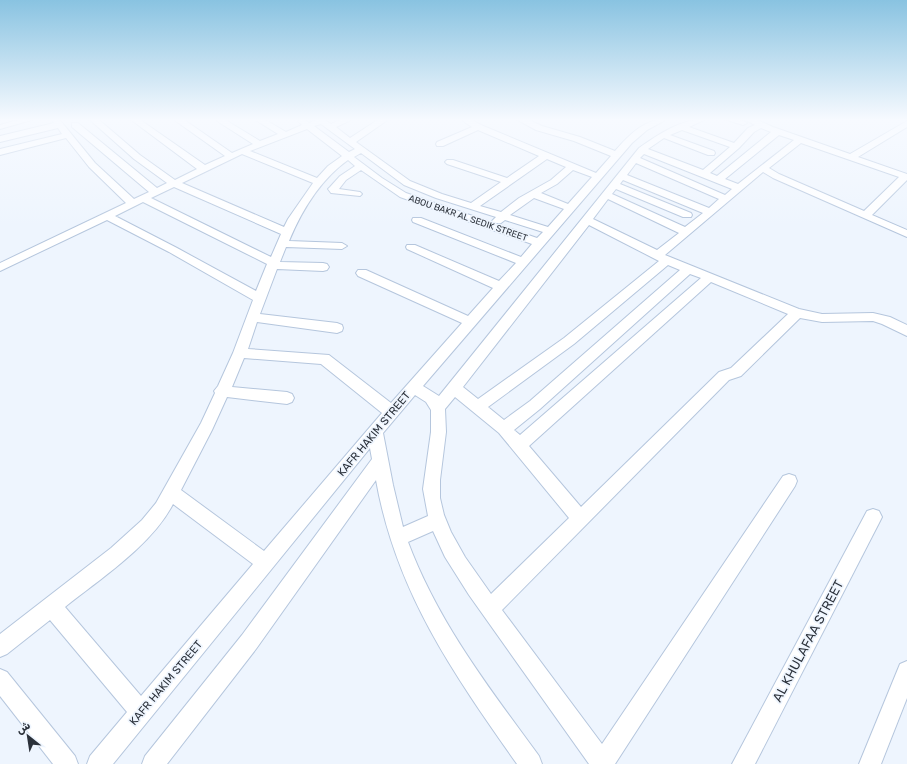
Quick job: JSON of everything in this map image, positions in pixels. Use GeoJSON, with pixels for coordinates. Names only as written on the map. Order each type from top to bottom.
{"type":"FeatureCollection","features":[{"type":"Feature","properties":{"kind":"street"},"geometry":{"type":"LineString","coordinates":[[83,155],[92,165],[133,204]]}},
{"type":"Feature","properties":{"kind":"street"},"geometry":{"type":"LineString","coordinates":[[111,155],[157,193]]}},
{"type":"Feature","properties":{"kind":"street"},"geometry":{"type":"LineString","coordinates":[[135,155],[175,184],[286,232]]}},
{"type":"Feature","properties":{"kind":"street"},"geometry":{"type":"LineString","coordinates":[[182,155],[204,169]]}},
{"type":"Feature","properties":{"kind":"street"},"geometry":{"type":"LineString","coordinates":[[0,267],[145,199],[234,155]]}},
{"type":"Feature","properties":{"kind":"street"},"geometry":{"type":"LineString","coordinates":[[251,155],[319,182]]}},
{"type":"Feature","properties":{"kind":"street"},"geometry":{"type":"LineString","coordinates":[[0,647],[117,554],[148,526],[170,494],[207,426],[221,391],[240,353],[259,298],[286,232],[293,219],[319,182],[331,168],[351,155]]}},
{"type":"Feature","properties":{"kind":"street","name":"ABOU BAKR AL SEDIK STREET"},"geometry":{"type":"LineString","coordinates":[[367,155],[407,183],[472,207],[551,231]]}},
{"type":"Feature","properties":{"kind":"street"},"geometry":{"type":"LineString","coordinates":[[472,207],[506,181],[546,155],[599,177]]}},
{"type":"Feature","properties":{"kind":"street","name":"KAFR HAKIM STREET"},"geometry":{"type":"LineString","coordinates":[[98,764],[375,431],[599,177],[616,155]]}},
{"type":"Feature","properties":{"kind":"street"},"geometry":{"type":"LineString","coordinates":[[438,408],[639,155]]}},
{"type":"Feature","properties":{"kind":"street"},"geometry":{"type":"LineString","coordinates":[[662,155],[739,188]]}},
{"type":"Feature","properties":{"kind":"street"},"geometry":{"type":"LineString","coordinates":[[675,155],[691,159]]}},
{"type":"Feature","properties":{"kind":"street"},"geometry":{"type":"LineString","coordinates":[[704,174],[708,166],[724,155]]}},
{"type":"Feature","properties":{"kind":"street"},"geometry":{"type":"LineString","coordinates":[[718,180],[749,155]]}},
{"type":"Feature","properties":{"kind":"street"},"geometry":{"type":"LineString","coordinates":[[478,407],[563,345],[662,257],[686,232],[781,155]]}},
{"type":"Feature","properties":{"kind":"street"},"geometry":{"type":"LineString","coordinates":[[845,155],[905,175],[866,215]]}},
{"type":"Feature","properties":{"kind":"street"},"geometry":{"type":"LineString","coordinates":[[852,157],[856,155]]}},
{"type":"Feature","properties":{"kind":"street","name":"ABOU BAKR AL SEDIK STREET"},"geometry":{"type":"LineString","coordinates":[[348,156],[403,196],[540,243]]}},
{"type":"Feature","properties":{"kind":"street"},"geometry":{"type":"LineString","coordinates":[[635,159],[726,199]]}},
{"type":"Feature","properties":{"kind":"street"},"geometry":{"type":"LineString","coordinates":[[450,162],[506,181]]}},
{"type":"Feature","properties":{"kind":"street"},"geometry":{"type":"LineString","coordinates":[[357,194],[332,190],[343,178],[360,166]]}},
{"type":"Feature","properties":{"kind":"street"},"geometry":{"type":"LineString","coordinates":[[490,226],[533,194],[554,182],[572,166]]}},
{"type":"Feature","properties":{"kind":"street"},"geometry":{"type":"LineString","coordinates":[[763,168],[776,176],[907,234]]}},
{"type":"Feature","properties":{"kind":"street"},"geometry":{"type":"LineString","coordinates":[[619,180],[710,212]]}},
{"type":"Feature","properties":{"kind":"street"},"geometry":{"type":"LineString","coordinates":[[619,180],[687,215]]}},
{"type":"Feature","properties":{"kind":"street"},"geometry":{"type":"LineString","coordinates":[[533,194],[571,208]]}},
{"type":"Feature","properties":{"kind":"street"},"geometry":{"type":"LineString","coordinates":[[607,195],[686,232]]}},
{"type":"Feature","properties":{"kind":"street"},"geometry":{"type":"LineString","coordinates":[[145,199],[273,264],[323,267]]}},
{"type":"Feature","properties":{"kind":"street"},"geometry":{"type":"LineString","coordinates":[[107,216],[173,250],[259,298]]}},
{"type":"Feature","properties":{"kind":"street"},"geometry":{"type":"LineString","coordinates":[[417,220],[524,262]]}},
{"type":"Feature","properties":{"kind":"street"},"geometry":{"type":"LineString","coordinates":[[587,220],[688,269],[797,313],[822,318],[873,317],[886,320],[907,331]]}},
{"type":"Feature","properties":{"kind":"street"},"geometry":{"type":"LineString","coordinates":[[281,244],[342,246]]}},
{"type":"Feature","properties":{"kind":"street"},"geometry":{"type":"LineString","coordinates":[[412,247],[502,287]]}},
{"type":"Feature","properties":{"kind":"street"},"geometry":{"type":"LineString","coordinates":[[504,429],[535,405],[688,269]]}},
{"type":"Feature","properties":{"kind":"street"},"geometry":{"type":"LineString","coordinates":[[362,273],[472,322]]}},
{"type":"Feature","properties":{"kind":"street"},"geometry":{"type":"LineString","coordinates":[[519,445],[709,278]]}},
{"type":"Feature","properties":{"kind":"street"},"geometry":{"type":"LineString","coordinates":[[490,608],[724,376],[736,372],[797,313]]}},
{"type":"Feature","properties":{"kind":"street"},"geometry":{"type":"LineString","coordinates":[[253,317],[337,328]]}},
{"type":"Feature","properties":{"kind":"street"},"geometry":{"type":"LineString","coordinates":[[240,353],[324,359],[392,412]]}},
{"type":"Feature","properties":{"kind":"street"},"geometry":{"type":"LineString","coordinates":[[413,388],[431,398],[438,408],[436,447],[431,490],[438,520],[444,537],[490,608],[602,764],[789,481]]}},
{"type":"Feature","properties":{"kind":"street"},"geometry":{"type":"LineString","coordinates":[[454,388],[504,429],[580,519]]}},
{"type":"Feature","properties":{"kind":"street"},"geometry":{"type":"LineString","coordinates":[[221,391],[287,398]]}},
{"type":"Feature","properties":{"kind":"street"},"geometry":{"type":"LineString","coordinates":[[375,431],[387,498],[398,538],[419,591],[450,648],[469,678],[531,764]]}},
{"type":"Feature","properties":{"kind":"street","name":"KAFR HAKIM STREET"},"geometry":{"type":"LineString","coordinates":[[153,764],[248,642],[380,461]]}},
{"type":"Feature","properties":{"kind":"street"},"geometry":{"type":"LineString","coordinates":[[170,494],[266,563]]}},
{"type":"Feature","properties":{"kind":"street","name":"AL KHULAFAA STREET"},"geometry":{"type":"LineString","coordinates":[[743,764],[873,517]]}},
{"type":"Feature","properties":{"kind":"street"},"geometry":{"type":"LineString","coordinates":[[398,538],[438,520]]}},
{"type":"Feature","properties":{"kind":"street"},"geometry":{"type":"LineString","coordinates":[[51,606],[141,712]]}},
{"type":"Feature","properties":{"kind":"street"},"geometry":{"type":"LineString","coordinates":[[870,764],[907,671]]}},
{"type":"Feature","properties":{"kind":"street"},"geometry":{"type":"LineString","coordinates":[[0,679],[67,764]]}}]}
